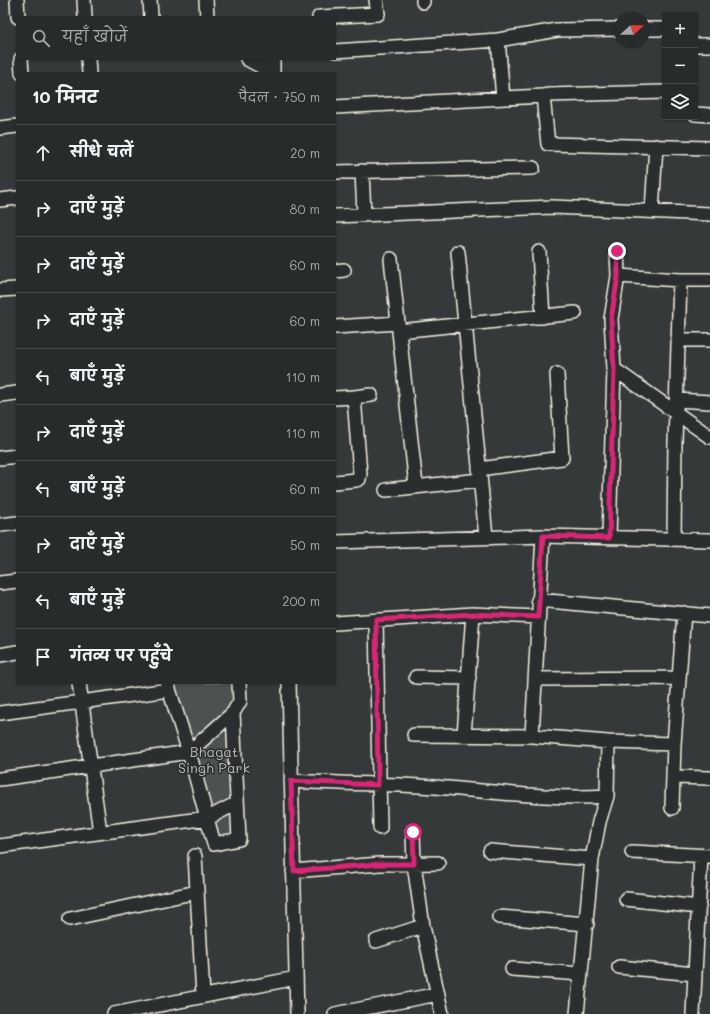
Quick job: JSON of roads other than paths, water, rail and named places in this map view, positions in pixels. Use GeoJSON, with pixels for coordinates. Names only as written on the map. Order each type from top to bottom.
{"type":"FeatureCollection","features":[{"type":"Feature","properties":{"kind":"street"},"geometry":{"type":"LineString","coordinates":[[17,0],[18,16]]}},
{"type":"Feature","properties":{"kind":"street"},"geometry":{"type":"LineString","coordinates":[[84,0],[85,16]]}},
{"type":"Feature","properties":{"kind":"street"},"geometry":{"type":"LineString","coordinates":[[150,0],[151,16]]}},
{"type":"Feature","properties":{"kind":"street"},"geometry":{"type":"LineString","coordinates":[[206,0],[207,16]]}},
{"type":"Feature","properties":{"kind":"street"},"geometry":{"type":"LineString","coordinates":[[336,16],[378,14],[376,0]]}},
{"type":"Feature","properties":{"kind":"street"},"geometry":{"type":"LineString","coordinates":[[336,51],[498,40],[557,30],[614,29]]}},
{"type":"Feature","properties":{"kind":"street"},"geometry":{"type":"LineString","coordinates":[[650,29],[662,29]]}},
{"type":"Feature","properties":{"kind":"street"},"geometry":{"type":"LineString","coordinates":[[498,40],[503,98]]}},
{"type":"Feature","properties":{"kind":"street"},"geometry":{"type":"LineString","coordinates":[[698,45],[710,45]]}},
{"type":"Feature","properties":{"kind":"street"},"geometry":{"type":"LineString","coordinates":[[21,60],[22,72]]}},
{"type":"Feature","properties":{"kind":"street"},"geometry":{"type":"LineString","coordinates":[[88,60],[89,72]]}},
{"type":"Feature","properties":{"kind":"street"},"geometry":{"type":"LineString","coordinates":[[249,60],[271,72]]}},
{"type":"Feature","properties":{"kind":"street"},"geometry":{"type":"LineString","coordinates":[[273,60],[273,72]]}},
{"type":"Feature","properties":{"kind":"street"},"geometry":{"type":"LineString","coordinates":[[336,107],[543,96],[548,94],[662,92]]}},
{"type":"Feature","properties":{"kind":"street"},"geometry":{"type":"LineString","coordinates":[[543,96],[548,144],[710,148]]}},
{"type":"Feature","properties":{"kind":"street"},"geometry":{"type":"LineString","coordinates":[[698,114],[710,114]]}},
{"type":"Feature","properties":{"kind":"street"},"geometry":{"type":"LineString","coordinates":[[0,128],[16,126]]}},
{"type":"Feature","properties":{"kind":"street"},"geometry":{"type":"LineString","coordinates":[[652,211],[656,146]]}},
{"type":"Feature","properties":{"kind":"street"},"geometry":{"type":"LineString","coordinates":[[336,172],[532,168]]}},
{"type":"Feature","properties":{"kind":"street"},"geometry":{"type":"LineString","coordinates":[[362,171],[364,214]]}},
{"type":"Feature","properties":{"kind":"street"},"geometry":{"type":"LineString","coordinates":[[0,200],[16,198]]}},
{"type":"Feature","properties":{"kind":"street"},"geometry":{"type":"LineString","coordinates":[[336,216],[553,207],[710,214]]}},
{"type":"Feature","properties":{"kind":"street"},"geometry":{"type":"LineString","coordinates":[[609,538],[614,369],[611,319],[618,276],[617,251]]}},
{"type":"Feature","properties":{"kind":"street"},"geometry":{"type":"LineString","coordinates":[[458,252],[486,537]]}},
{"type":"Feature","properties":{"kind":"street"},"geometry":{"type":"LineString","coordinates":[[539,252],[543,317]]}},
{"type":"Feature","properties":{"kind":"street"},"geometry":{"type":"LineString","coordinates":[[391,259],[416,486]]}},
{"type":"Feature","properties":{"kind":"street"},"geometry":{"type":"LineString","coordinates":[[618,276],[680,280],[710,280]]}},
{"type":"Feature","properties":{"kind":"street"},"geometry":{"type":"LineString","coordinates":[[674,539],[680,280]]}},
{"type":"Feature","properties":{"kind":"street"},"geometry":{"type":"LineString","coordinates":[[0,290],[16,289]]}},
{"type":"Feature","properties":{"kind":"street"},"geometry":{"type":"LineString","coordinates":[[336,328],[465,325],[575,313]]}},
{"type":"Feature","properties":{"kind":"street"},"geometry":{"type":"LineString","coordinates":[[679,340],[710,340]]}},
{"type":"Feature","properties":{"kind":"street"},"geometry":{"type":"LineString","coordinates":[[614,369],[710,437]]}},
{"type":"Feature","properties":{"kind":"street"},"geometry":{"type":"LineString","coordinates":[[386,490],[479,475],[562,458],[557,374]]}},
{"type":"Feature","properties":{"kind":"street"},"geometry":{"type":"LineString","coordinates":[[0,395],[16,393]]}},
{"type":"Feature","properties":{"kind":"street"},"geometry":{"type":"LineString","coordinates":[[336,398],[371,395]]}},
{"type":"Feature","properties":{"kind":"street"},"geometry":{"type":"LineString","coordinates":[[336,482],[356,480],[360,477],[354,396]]}},
{"type":"Feature","properties":{"kind":"street"},"geometry":{"type":"LineString","coordinates":[[677,400],[710,402]]}},
{"type":"Feature","properties":{"kind":"street"},"geometry":{"type":"LineString","coordinates":[[0,458],[16,456]]}},
{"type":"Feature","properties":{"kind":"street"},"geometry":{"type":"LineString","coordinates":[[0,525],[16,523]]}},
{"type":"Feature","properties":{"kind":"street"},"geometry":{"type":"LineString","coordinates":[[532,736],[536,679],[538,600],[543,536]]}},
{"type":"Feature","properties":{"kind":"street"},"geometry":{"type":"LineString","coordinates":[[336,542],[543,536],[710,540]]}},
{"type":"Feature","properties":{"kind":"street"},"geometry":{"type":"LineString","coordinates":[[0,583],[16,581]]}},
{"type":"Feature","properties":{"kind":"street"},"geometry":{"type":"LineString","coordinates":[[538,600],[710,616]]}},
{"type":"Feature","properties":{"kind":"street"},"geometry":{"type":"LineString","coordinates":[[672,808],[674,744],[684,613]]}},
{"type":"Feature","properties":{"kind":"street"},"geometry":{"type":"LineString","coordinates":[[336,623],[473,614],[538,617]]}},
{"type":"Feature","properties":{"kind":"street"},"geometry":{"type":"LineString","coordinates":[[464,735],[473,614]]}},
{"type":"Feature","properties":{"kind":"street"},"geometry":{"type":"LineString","coordinates":[[376,620],[380,828]]}},
{"type":"Feature","properties":{"kind":"street"},"geometry":{"type":"LineString","coordinates":[[0,655],[16,652]]}},
{"type":"Feature","properties":{"kind":"street"},"geometry":{"type":"LineString","coordinates":[[416,677],[469,678]]}},
{"type":"Feature","properties":{"kind":"street"},"geometry":{"type":"LineString","coordinates":[[536,679],[679,678]]}},
{"type":"Feature","properties":{"kind":"street"},"geometry":{"type":"LineString","coordinates":[[79,684],[100,832]]}},
{"type":"Feature","properties":{"kind":"street"},"geometry":{"type":"LineString","coordinates":[[0,779],[189,752],[233,714],[240,701],[239,684]]}},
{"type":"Feature","properties":{"kind":"street"},"geometry":{"type":"LineString","coordinates":[[289,684],[297,1014]]}},
{"type":"Feature","properties":{"kind":"street"},"geometry":{"type":"LineString","coordinates":[[0,713],[82,703],[168,686],[189,752],[214,844],[239,839],[233,714]]}},
{"type":"Feature","properties":{"kind":"street"},"geometry":{"type":"LineString","coordinates":[[414,735],[532,736],[608,742],[674,744]]}},
{"type":"Feature","properties":{"kind":"street"},"geometry":{"type":"LineString","coordinates":[[577,1014],[587,924],[592,859],[599,822],[607,796],[608,742]]}},
{"type":"Feature","properties":{"kind":"street"},"geometry":{"type":"LineString","coordinates":[[673,777],[710,778]]}},
{"type":"Feature","properties":{"kind":"street"},"geometry":{"type":"LineString","coordinates":[[291,781],[378,785],[418,785],[579,798],[607,796]]}},
{"type":"Feature","properties":{"kind":"street"},"geometry":{"type":"LineString","coordinates":[[0,846],[208,818],[237,803]]}},
{"type":"Feature","properties":{"kind":"street"},"geometry":{"type":"LineString","coordinates":[[413,832],[414,864],[423,926],[442,1014]]}},
{"type":"Feature","properties":{"kind":"street"},"geometry":{"type":"LineString","coordinates":[[490,851],[592,859]]}},
{"type":"Feature","properties":{"kind":"street"},"geometry":{"type":"LineString","coordinates":[[632,852],[706,856],[699,907],[693,1014]]}},
{"type":"Feature","properties":{"kind":"street"},"geometry":{"type":"LineString","coordinates":[[195,856],[203,996]]}},
{"type":"Feature","properties":{"kind":"street"},"geometry":{"type":"LineString","coordinates":[[294,871],[380,864],[438,862]]}},
{"type":"Feature","properties":{"kind":"street"},"geometry":{"type":"LineString","coordinates":[[70,919],[197,892]]}},
{"type":"Feature","properties":{"kind":"street"},"geometry":{"type":"LineString","coordinates":[[626,899],[699,907]]}},
{"type":"Feature","properties":{"kind":"street"},"geometry":{"type":"LineString","coordinates":[[499,917],[587,924]]}},
{"type":"Feature","properties":{"kind":"street"},"geometry":{"type":"LineString","coordinates":[[376,941],[423,926]]}},
{"type":"Feature","properties":{"kind":"street"},"geometry":{"type":"LineString","coordinates":[[619,967],[695,974]]}},
{"type":"Feature","properties":{"kind":"street"},"geometry":{"type":"LineString","coordinates":[[512,969],[581,974]]}},
{"type":"Feature","properties":{"kind":"street"},"geometry":{"type":"LineString","coordinates":[[114,1014],[296,978]]}},
{"type":"Feature","properties":{"kind":"street"},"geometry":{"type":"LineString","coordinates":[[335,1014],[438,994]]}},
{"type":"Feature","properties":{"kind":"park label","name":"Bhagat Singh Park"},"geometry":{"type":"Point","coordinates":[214,760]}}]}
